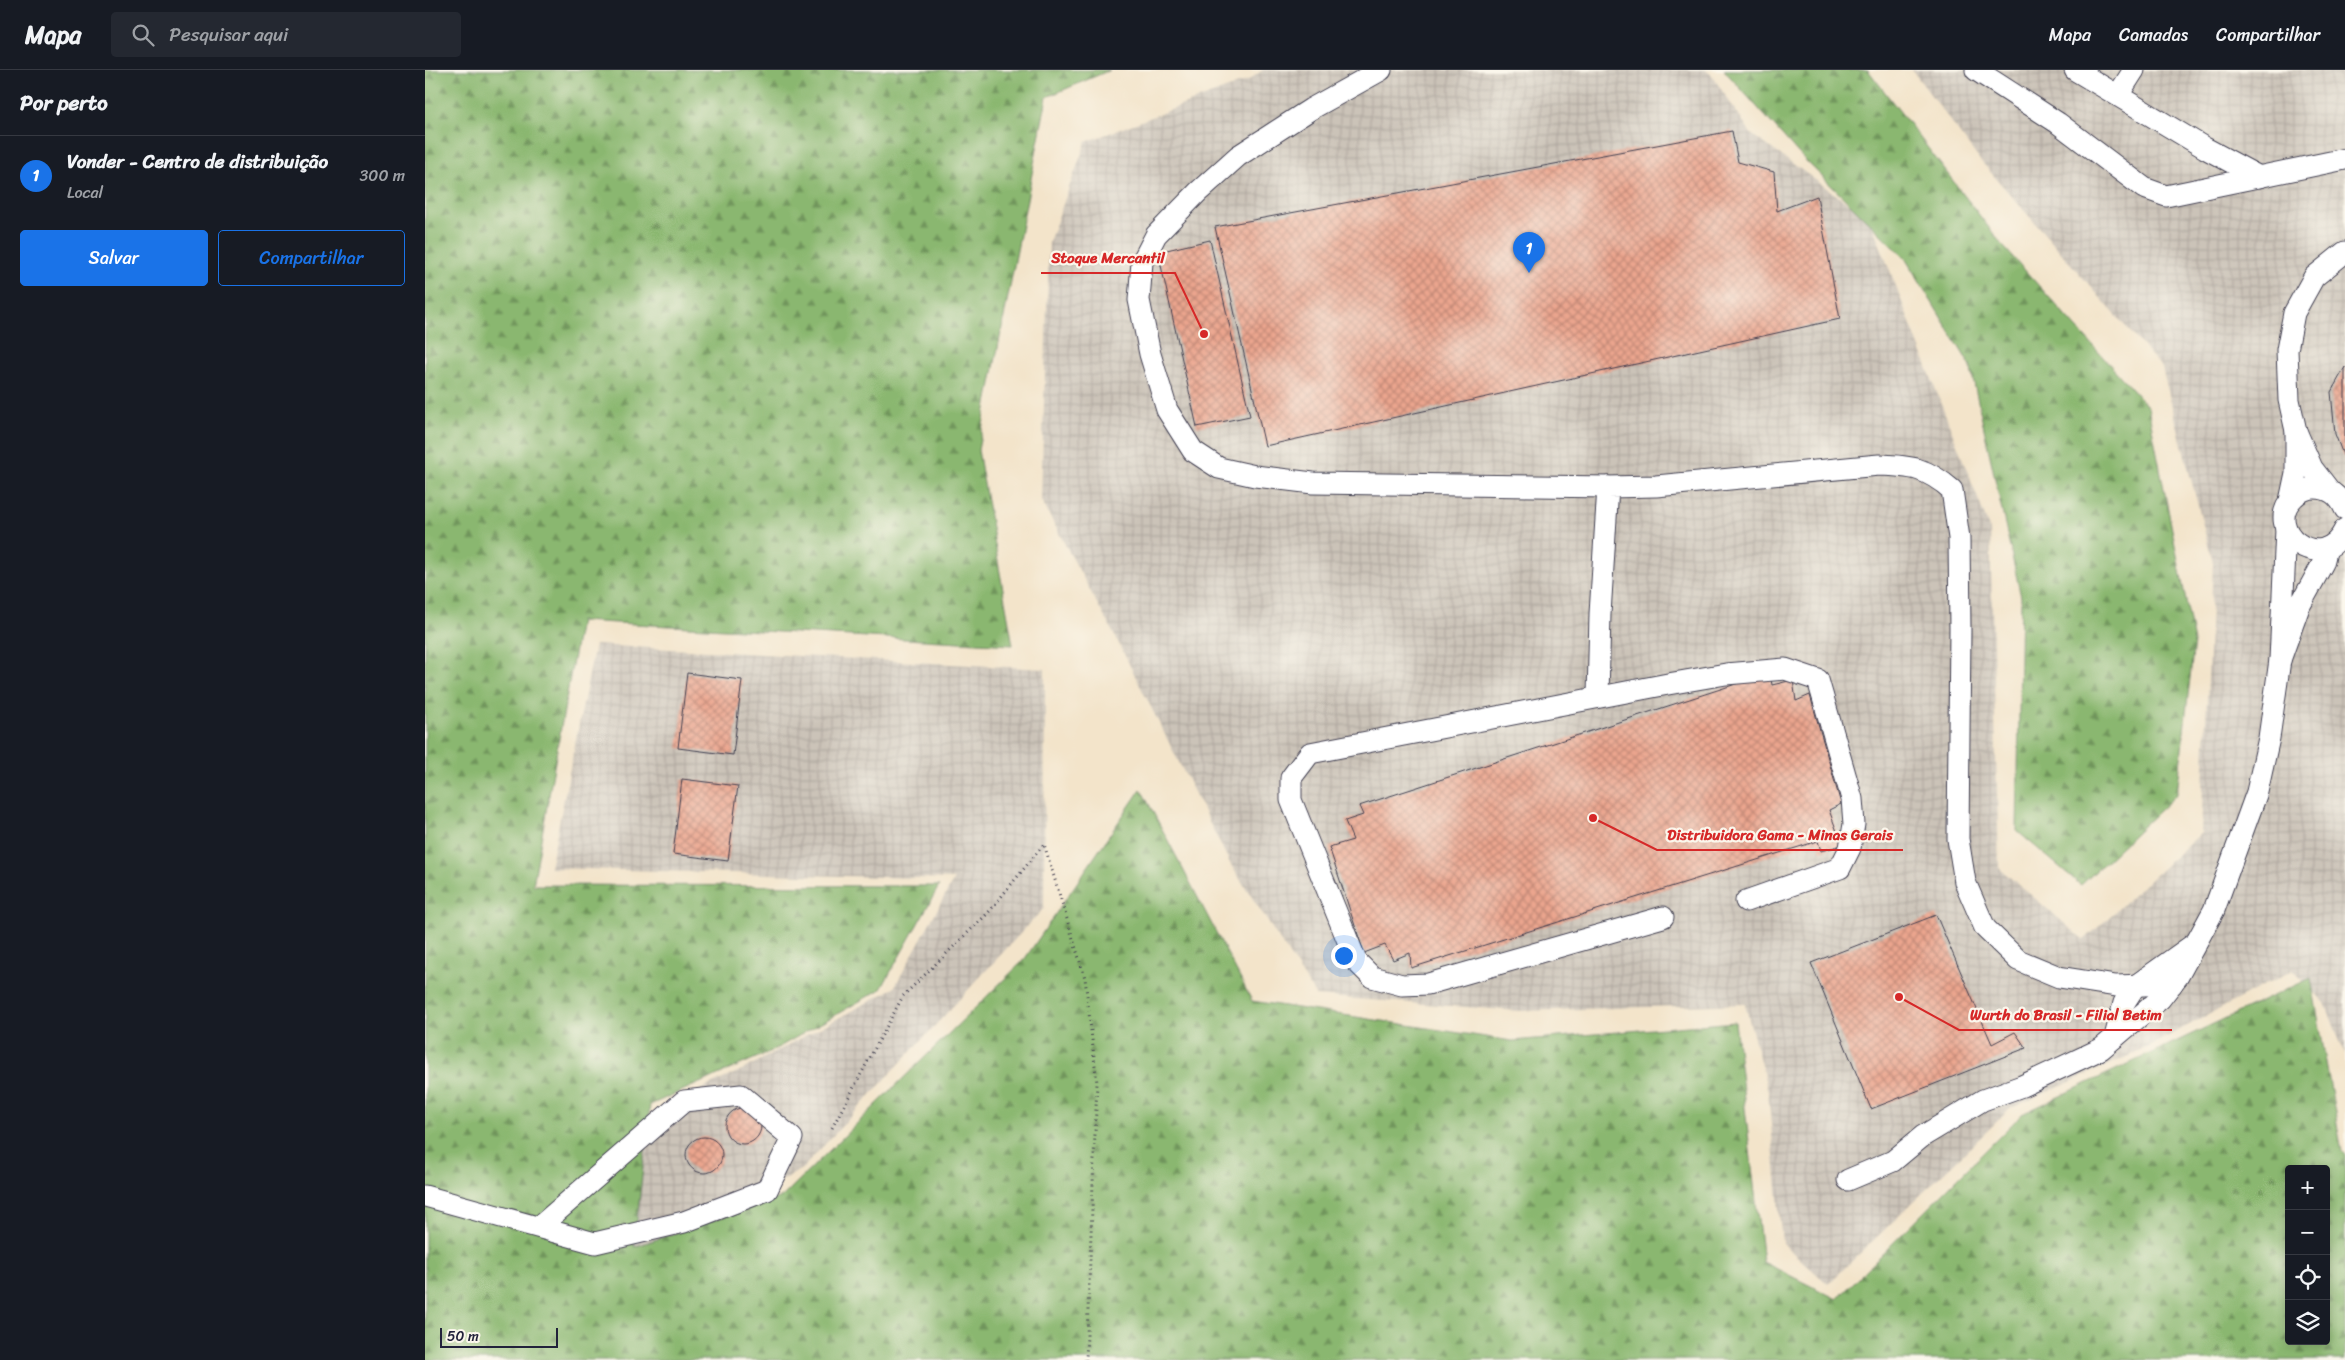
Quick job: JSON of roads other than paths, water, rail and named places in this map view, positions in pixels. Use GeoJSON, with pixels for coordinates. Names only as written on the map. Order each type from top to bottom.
{"type":"FeatureCollection","features":[{"type":"Feature","properties":{"kind":"lane"},"geometry":{"type":"LineString","coordinates":[[1381,70],[1311,109],[1238,156],[1198,192],[1156,236],[1142,262],[1139,300],[1150,354],[1167,410],[1193,451],[1219,468],[1255,476],[1313,483],[1656,486],[1879,465],[1909,466],[1935,475],[1952,490],[1959,538],[1958,839],[1965,882],[1985,928],[2018,960],[2059,977],[2116,986],[2172,984]]}},
{"type":"Feature","properties":{"kind":"lane"},"geometry":{"type":"LineString","coordinates":[[1976,70],[2058,123],[2144,188],[2167,196],[2345,159]]}},
{"type":"Feature","properties":{"kind":"lane"},"geometry":{"type":"LineString","coordinates":[[2075,70],[2205,148],[2259,177]]}},
{"type":"Feature","properties":{"kind":"lane"},"geometry":{"type":"LineString","coordinates":[[2118,95],[2134,70]]}},
{"type":"Feature","properties":{"kind":"lane"},"geometry":{"type":"LineString","coordinates":[[2340,501],[2312,468],[2296,431],[2289,400],[2287,350],[2294,313],[2314,277],[2345,252]]}},
{"type":"Feature","properties":{"kind":"lane"},"geometry":{"type":"LineString","coordinates":[[1849,1180],[1893,1161],[1923,1136],[1983,1100],[2101,1049],[2160,999],[2172,984],[2199,940],[2214,910],[2257,792],[2269,738],[2280,660],[2286,510],[2290,501],[2296,473],[2296,431]]}},
{"type":"Feature","properties":{"kind":"lane"},"geometry":{"type":"LineString","coordinates":[[1598,698],[1600,614],[1608,487]]}},
{"type":"Feature","properties":{"kind":"lane"},"geometry":{"type":"LineString","coordinates":[[2290,501],[2304,490],[2313,488],[2340,501]]}},
{"type":"Feature","properties":{"kind":"lane"},"geometry":{"type":"LineString","coordinates":[[2286,529],[2298,544],[2307,549],[2338,539]]}},
{"type":"Feature","properties":{"kind":"lane"},"geometry":{"type":"LineString","coordinates":[[2280,660],[2299,607],[2338,539]]}},
{"type":"Feature","properties":{"kind":"lane"},"geometry":{"type":"LineString","coordinates":[[1663,917],[1428,984],[1402,985],[1372,977],[1356,961],[1291,800],[1291,778],[1310,753],[1678,682],[1760,670],[1785,669],[1818,680],[1852,799],[1854,824],[1849,848],[1840,868],[1746,901]]}},
{"type":"Feature","properties":{"kind":"lane"},"geometry":{"type":"LineString","coordinates":[[2115,1037],[2124,1003],[2135,986],[2199,940]]}},
{"type":"Feature","properties":{"kind":"lane"},"geometry":{"type":"LineString","coordinates":[[2059,977],[2154,971]]}},
{"type":"Feature","properties":{"kind":"lane"},"geometry":{"type":"LineString","coordinates":[[425,1196],[539,1228],[595,1243],[684,1222],[767,1190],[792,1138],[741,1095],[684,1101],[539,1228]]}},
{"type":"Feature","properties":{"kind":"place","name":"Vonder - Centro de distribuição"},"geometry":{"type":"Point","coordinates":[1529,273]}},
{"type":"Feature","properties":{"kind":"place","name":"Stoque Mercantil"},"geometry":{"type":"Point","coordinates":[1204,334]}},
{"type":"Feature","properties":{"kind":"place","name":"Distribuidora Gama - Minas Gerais"},"geometry":{"type":"Point","coordinates":[1593,818]}},
{"type":"Feature","properties":{"kind":"place","name":"Wurth do Brasil - Filial Betim"},"geometry":{"type":"Point","coordinates":[1899,997]}}]}
